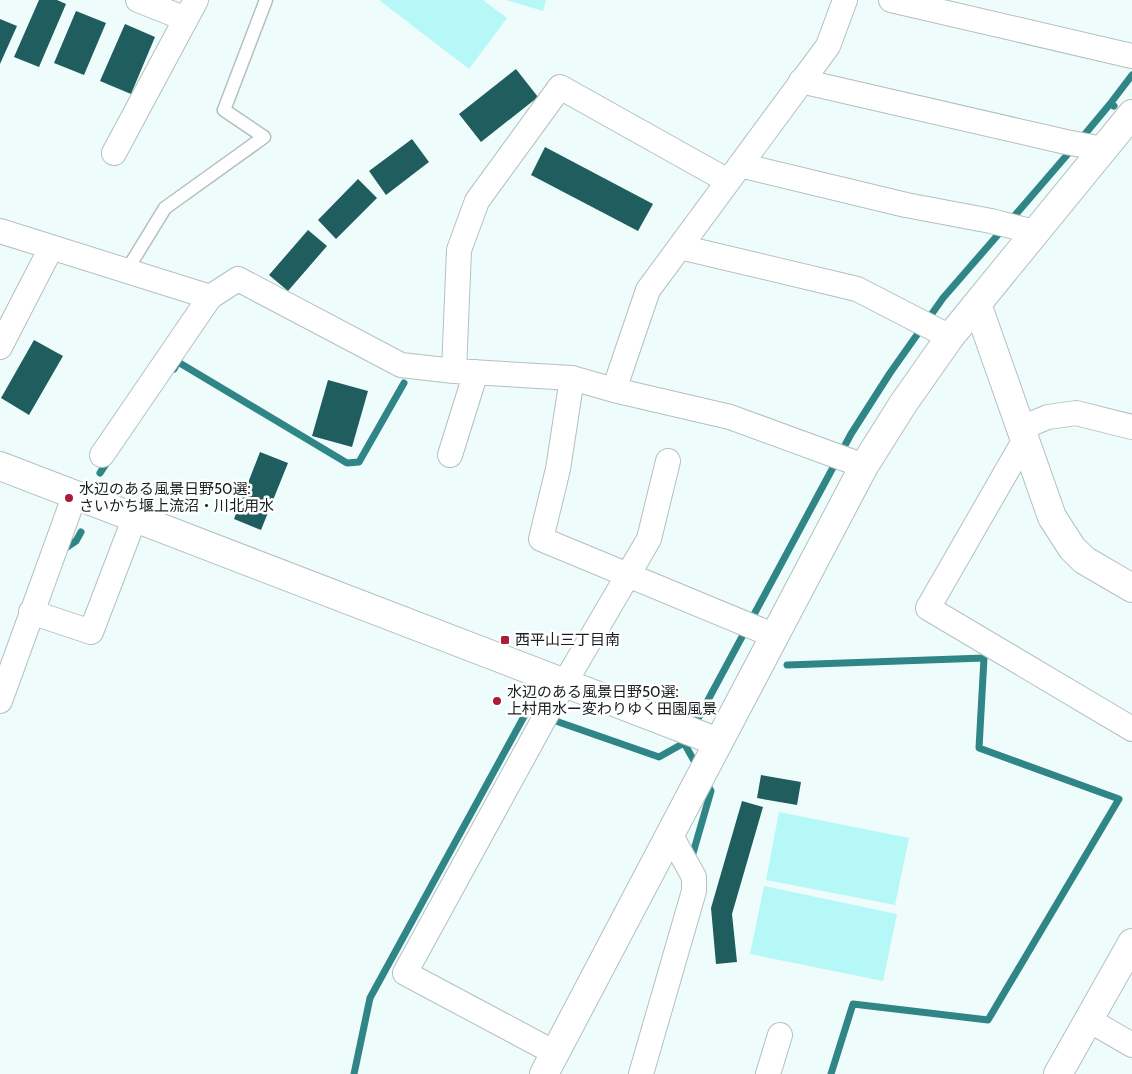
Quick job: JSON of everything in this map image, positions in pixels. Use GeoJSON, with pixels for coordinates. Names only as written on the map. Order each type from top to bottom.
{"type":"FeatureCollection","features":[{"type":"Feature","properties":{"kind":"street"},"geometry":{"type":"LineString","coordinates":[[114,153],[191,10],[138,0]]}},
{"type":"Feature","properties":{"kind":"street"},"geometry":{"type":"LineString","coordinates":[[614,390],[648,290],[828,46],[846,0]]}},
{"type":"Feature","properties":{"kind":"street"},"geometry":{"type":"LineString","coordinates":[[891,0],[1132,56]]}},
{"type":"Feature","properties":{"kind":"street"},"geometry":{"type":"LineString","coordinates":[[801,81],[1084,146]]}},
{"type":"Feature","properties":{"kind":"street"},"geometry":{"type":"LineString","coordinates":[[450,455],[465,372],[459,250],[477,200],[560,87],[734,173],[991,221],[1024,229]]}},
{"type":"Feature","properties":{"kind":"street"},"geometry":{"type":"LineString","coordinates":[[668,461],[649,539],[629,576],[564,682],[405,973],[550,1064],[670,834],[699,734],[767,632],[847,460],[903,404],[934,328],[977,304],[1024,229],[1084,146],[1132,114]]}},
{"type":"Feature","properties":{"kind":"street"},"geometry":{"type":"LineString","coordinates":[[0,231],[210,297]]}},
{"type":"Feature","properties":{"kind":"street"},"geometry":{"type":"LineString","coordinates":[[680,247],[857,289],[934,328]]}},
{"type":"Feature","properties":{"kind":"street"},"geometry":{"type":"LineString","coordinates":[[0,347],[51,248]]}},
{"type":"Feature","properties":{"kind":"street"},"geometry":{"type":"LineString","coordinates":[[102,455],[210,297],[238,279],[401,365],[465,372],[572,378],[730,418],[847,460]]}},
{"type":"Feature","properties":{"kind":"street"},"geometry":{"type":"LineString","coordinates":[[977,304],[1052,517],[1072,548],[1084,560],[1132,588]]}},
{"type":"Feature","properties":{"kind":"street"},"geometry":{"type":"LineString","coordinates":[[572,378],[558,470],[541,539],[736,621],[767,632]]}},
{"type":"Feature","properties":{"kind":"street"},"geometry":{"type":"LineString","coordinates":[[1132,427],[1076,413],[1048,417],[1023,434],[928,608],[1132,729]]}},
{"type":"Feature","properties":{"kind":"street"},"geometry":{"type":"LineString","coordinates":[[0,466],[699,734]]}},
{"type":"Feature","properties":{"kind":"street"},"geometry":{"type":"LineString","coordinates":[[0,701],[75,494]]}},
{"type":"Feature","properties":{"kind":"street"},"geometry":{"type":"LineString","coordinates":[[31,612],[91,632],[134,517]]}},
{"type":"Feature","properties":{"kind":"street"},"geometry":{"type":"LineString","coordinates":[[641,1074],[694,891],[694,878],[670,834]]}},
{"type":"Feature","properties":{"kind":"street"},"geometry":{"type":"LineString","coordinates":[[1058,1074],[1132,943]]}},
{"type":"Feature","properties":{"kind":"street"},"geometry":{"type":"LineString","coordinates":[[1088,1020],[1132,1045]]}},
{"type":"Feature","properties":{"kind":"street"},"geometry":{"type":"LineString","coordinates":[[768,1074],[780,1035]]}},
{"type":"Feature","properties":{"kind":"lane"},"geometry":{"type":"LineString","coordinates":[[127,270],[165,208],[264,137],[224,110],[266,0]]}},
{"type":"Feature","properties":{"kind":"shaded area"},"geometry":{"type":"Polygon","coordinates":[[[379,0],[483,0],[507,18],[469,69],[379,0]]]}},
{"type":"Feature","properties":{"kind":"shaded area"},"geometry":{"type":"Polygon","coordinates":[[[506,0],[546,0],[543,11],[506,0]]]}},
{"type":"Feature","properties":{"kind":"shaded area"},"geometry":{"type":"Polygon","coordinates":[[[779,812],[909,838],[895,905],[766,880],[779,812]]]}},
{"type":"Feature","properties":{"kind":"shaded area"},"geometry":{"type":"Polygon","coordinates":[[[764,886],[897,914],[883,981],[750,954],[764,886]]]}},
{"type":"Feature","properties":{"kind":"building"},"geometry":{"type":"Polygon","coordinates":[[[39,0],[57,0],[66,4],[39,67],[14,57],[39,0]]]}},
{"type":"Feature","properties":{"kind":"building"},"geometry":{"type":"Polygon","coordinates":[[[76,11],[106,23],[84,75],[54,63],[76,11]]]}},
{"type":"Feature","properties":{"kind":"building"},"geometry":{"type":"Polygon","coordinates":[[[0,19],[17,26],[0,64],[0,19]]]}},
{"type":"Feature","properties":{"kind":"building"},"geometry":{"type":"Polygon","coordinates":[[[125,24],[155,37],[131,94],[100,81],[125,24]]]}},
{"type":"Feature","properties":{"kind":"building"},"geometry":{"type":"Polygon","coordinates":[[[516,69],[538,97],[481,142],[459,114],[516,69]]]}},
{"type":"Feature","properties":{"kind":"building"},"geometry":{"type":"Polygon","coordinates":[[[412,139],[429,162],[386,195],[369,171],[412,139]]]}},
{"type":"Feature","properties":{"kind":"building"},"geometry":{"type":"Polygon","coordinates":[[[545,147],[653,204],[638,231],[531,175],[545,147]]]}},
{"type":"Feature","properties":{"kind":"building"},"geometry":{"type":"Polygon","coordinates":[[[358,179],[377,198],[336,239],[318,220],[358,179]]]}},
{"type":"Feature","properties":{"kind":"building"},"geometry":{"type":"Polygon","coordinates":[[[308,230],[327,246],[288,291],[269,275],[308,230]]]}},
{"type":"Feature","properties":{"kind":"building"},"geometry":{"type":"Polygon","coordinates":[[[34,340],[63,356],[29,415],[1,398],[34,340]]]}},
{"type":"Feature","properties":{"kind":"building"},"geometry":{"type":"Polygon","coordinates":[[[328,380],[368,391],[352,447],[312,436],[328,380]]]}},
{"type":"Feature","properties":{"kind":"building"},"geometry":{"type":"Polygon","coordinates":[[[260,452],[288,463],[261,530],[234,519],[260,452]]]}},
{"type":"Feature","properties":{"kind":"building"},"geometry":{"type":"Polygon","coordinates":[[[761,775],[801,782],[797,805],[757,798],[761,775]]]}},
{"type":"Feature","properties":{"kind":"building"},"geometry":{"type":"Polygon","coordinates":[[[742,801],[763,807],[732,914],[737,962],[716,964],[711,908],[742,801]]]}},
{"type":"Feature","properties":{"kind":"waterway"},"geometry":{"type":"LineString","coordinates":[[1110,104],[1132,75]]}},
{"type":"Feature","properties":{"kind":"waterway"},"geometry":{"type":"LineString","coordinates":[[1080,140],[1110,104],[1114,106]]}},
{"type":"Feature","properties":{"kind":"waterway"},"geometry":{"type":"LineString","coordinates":[[1010,221],[1073,148]]}},
{"type":"Feature","properties":{"kind":"waterway"},"geometry":{"type":"LineString","coordinates":[[694,726],[851,434],[890,373],[943,298],[1003,229]]}},
{"type":"Feature","properties":{"kind":"waterway"},"geometry":{"type":"LineString","coordinates":[[174,369],[178,362],[347,463],[359,462],[404,383]]}},
{"type":"Feature","properties":{"kind":"waterway"},"geometry":{"type":"LineString","coordinates":[[100,473],[109,459]]}},
{"type":"Feature","properties":{"kind":"waterway"},"geometry":{"type":"LineString","coordinates":[[61,551],[76,541],[81,532]]}},
{"type":"Feature","properties":{"kind":"waterway"},"geometry":{"type":"LineString","coordinates":[[787,665],[984,658],[979,748],[1119,799],[988,1020],[853,1004],[831,1074]]}},
{"type":"Feature","properties":{"kind":"waterway"},"geometry":{"type":"LineString","coordinates":[[354,1074],[370,998],[527,711],[659,757],[684,743],[689,735]]}},
{"type":"Feature","properties":{"kind":"waterway"},"geometry":{"type":"LineString","coordinates":[[684,743],[697,766]]}},
{"type":"Feature","properties":{"kind":"waterway"},"geometry":{"type":"LineString","coordinates":[[691,860],[711,791],[706,782]]}},
{"type":"Feature","properties":{"kind":"place","name":"水辺のある風景日野50選: さいかち堰上流沼・川北用水"},"geometry":{"type":"Point","coordinates":[69,498]}},
{"type":"Feature","properties":{"kind":"place","name":"西平山三丁目南"},"geometry":{"type":"Point","coordinates":[505,640]}},
{"type":"Feature","properties":{"kind":"place","name":"水辺のある風景日野50選: 上村用水ー変わりゆく田園風景"},"geometry":{"type":"Point","coordinates":[497,701]}}]}
